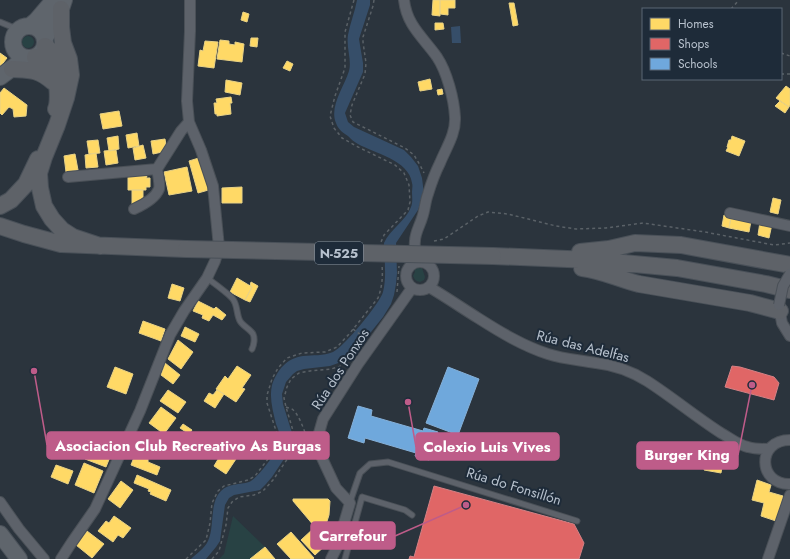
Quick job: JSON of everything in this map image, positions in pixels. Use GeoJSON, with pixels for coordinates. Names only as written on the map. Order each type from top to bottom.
{"type":"FeatureCollection","features":[{"type":"Feature","properties":{"kind":"highway"},"geometry":{"type":"LineString","coordinates":[[58,3],[63,43],[69,59],[71,75],[66,98],[39,173],[40,188],[44,206],[52,220],[62,230],[73,237],[100,246]]}},
{"type":"Feature","properties":{"kind":"highway"},"geometry":{"type":"LineString","coordinates":[[38,50],[50,50],[64,71],[66,98]]}},
{"type":"Feature","properties":{"kind":"highway"},"geometry":{"type":"LineString","coordinates":[[0,206],[11,200],[26,184],[38,158],[57,105],[58,93],[54,74],[38,50]]}},
{"type":"Feature","properties":{"kind":"highway"},"geometry":{"type":"LineString","coordinates":[[4,73],[38,72],[45,75],[57,85]]}},
{"type":"Feature","properties":{"kind":"highway","name":"N-525"},"geometry":{"type":"LineString","coordinates":[[0,226],[61,244],[186,249],[493,256],[591,260],[678,268],[766,284],[790,290]]}},
{"type":"Feature","properties":{"kind":"highway"},"geometry":{"type":"LineString","coordinates":[[525,257],[609,249],[635,243],[680,245],[790,265]]}},
{"type":"Feature","properties":{"kind":"highway"},"geometry":{"type":"LineString","coordinates":[[525,257],[557,265],[592,269],[639,284],[780,308]]}},
{"type":"Feature","properties":{"kind":"main road"},"geometry":{"type":"LineString","coordinates":[[4,73],[20,35],[58,3]]}},
{"type":"Feature","properties":{"kind":"main road"},"geometry":{"type":"LineString","coordinates":[[4,73],[38,50],[58,3]]}},
{"type":"Feature","properties":{"kind":"main road"},"geometry":{"type":"LineString","coordinates":[[20,35],[35,27],[39,30],[43,34],[38,50]]}},
{"type":"Feature","properties":{"kind":"main road"},"geometry":{"type":"LineString","coordinates":[[20,35],[18,54],[38,50]]}},
{"type":"Feature","properties":{"kind":"main road"},"geometry":{"type":"LineString","coordinates":[[0,523],[10,549]]}},
{"type":"Feature","properties":{"kind":"main road"},"geometry":{"type":"LineString","coordinates":[[0,534],[10,549]]}},
{"type":"Feature","properties":{"kind":"street"},"geometry":{"type":"LineString","coordinates":[[0,502],[19,529],[50,558],[72,542],[95,509],[140,411],[170,335],[184,311],[207,278],[215,261],[219,248],[213,186],[201,150],[189,122],[187,101],[190,0]]}},
{"type":"Feature","properties":{"kind":"street"},"geometry":{"type":"LineString","coordinates":[[404,0],[406,13],[414,29],[436,56],[445,71],[455,117],[453,135],[428,194],[414,242],[417,262]]}},
{"type":"Feature","properties":{"kind":"street"},"geometry":{"type":"LineString","coordinates":[[134,209],[148,202],[159,188],[157,170],[181,131],[189,122]]}},
{"type":"Feature","properties":{"kind":"street"},"geometry":{"type":"LineString","coordinates":[[68,177],[157,170]]}},
{"type":"Feature","properties":{"kind":"street"},"geometry":{"type":"LineString","coordinates":[[730,213],[790,226]]}},
{"type":"Feature","properties":{"kind":"street"},"geometry":{"type":"LineString","coordinates":[[417,262],[426,263],[430,266],[433,270],[434,279],[429,287],[422,290],[415,290],[408,284],[406,276],[409,267],[417,262]]}},
{"type":"Feature","properties":{"kind":"street"},"geometry":{"type":"LineString","coordinates":[[790,274],[783,286],[780,308],[782,323],[790,336]]}},
{"type":"Feature","properties":{"kind":"street","name":"Rúa das Adelfas"},"geometry":{"type":"LineString","coordinates":[[429,287],[504,335],[549,355],[606,365],[631,372],[647,381],[710,426],[739,444],[748,448],[769,449]]}},
{"type":"Feature","properties":{"kind":"street","name":"Rúa dos Ponxos"},"geometry":{"type":"LineString","coordinates":[[350,503],[336,488],[321,455],[317,440],[323,419],[358,364],[412,288]]}},
{"type":"Feature","properties":{"kind":"street"},"geometry":{"type":"LineString","coordinates":[[765,464],[766,454],[769,449],[778,442],[788,438]]}},
{"type":"Feature","properties":{"kind":"street","name":"Rúa das Adelfas"},"geometry":{"type":"LineString","coordinates":[[748,448],[765,464],[769,475],[775,480],[786,483]]}},
{"type":"Feature","properties":{"kind":"street"},"geometry":{"type":"LineString","coordinates":[[768,559],[789,498],[786,493],[786,483]]}},
{"type":"Feature","properties":{"kind":"street"},"geometry":{"type":"LineString","coordinates":[[331,559],[337,548],[350,503]]}},
{"type":"Feature","properties":{"kind":"lane"},"geometry":{"type":"LineString","coordinates":[[0,22],[12,27],[20,35]]}},
{"type":"Feature","properties":{"kind":"lane"},"geometry":{"type":"LineString","coordinates":[[207,278],[232,298],[237,308],[239,320],[253,334],[254,339],[252,349]]}},
{"type":"Feature","properties":{"kind":"lane","name":"Rúa do Fonsillón"},"geometry":{"type":"LineString","coordinates":[[350,503],[360,473],[370,464],[388,462],[577,521]]}},
{"type":"Feature","properties":{"kind":"lane"},"geometry":{"type":"LineString","coordinates":[[345,558],[362,497],[404,510],[412,515]]}},
{"type":"Feature","properties":{"kind":"path"},"geometry":{"type":"LineString","coordinates":[[354,0],[345,32],[345,68],[330,116],[334,128],[342,138],[395,165],[404,173],[408,185],[410,202],[408,210],[384,235],[381,243]]}},
{"type":"Feature","properties":{"kind":"path"},"geometry":{"type":"LineString","coordinates":[[374,0],[374,6],[363,37],[366,63],[365,74],[352,105],[350,115],[353,122],[405,148],[414,155],[424,174]]}},
{"type":"Feature","properties":{"kind":"path"},"geometry":{"type":"LineString","coordinates":[[732,8],[739,0]]}},
{"type":"Feature","properties":{"kind":"path"},"geometry":{"type":"LineString","coordinates":[[434,241],[444,238],[478,216],[488,212],[508,214],[576,230],[643,223],[705,232],[774,246],[790,243]]}},
{"type":"Feature","properties":{"kind":"path"},"geometry":{"type":"LineString","coordinates":[[186,559],[206,540],[210,523],[212,503],[218,491],[224,486],[248,480],[255,476],[271,455],[277,444],[278,437],[267,403],[267,395],[272,379],[278,368],[287,358],[302,353],[325,352],[337,347],[378,298],[383,276],[382,263]]}},
{"type":"Feature","properties":{"kind":"path"},"geometry":{"type":"LineString","coordinates":[[396,294],[398,287],[399,264]]}},
{"type":"Feature","properties":{"kind":"path"},"geometry":{"type":"LineString","coordinates":[[353,329],[365,338]]}},
{"type":"Feature","properties":{"kind":"path"},"geometry":{"type":"LineString","coordinates":[[212,559],[219,551],[226,525],[228,508],[232,502],[239,497],[254,495],[263,491],[273,480],[288,458],[295,444],[294,434],[284,398],[291,379],[299,373],[331,369],[341,366],[349,360]]}},
{"type":"Feature","properties":{"kind":"path"},"geometry":{"type":"LineString","coordinates":[[286,407],[292,409],[303,426],[312,447],[321,455]]}},
{"type":"Feature","properties":{"kind":"green space"},"geometry":{"type":"Polygon","coordinates":[[[30,36],[33,37],[33,47],[26,48],[23,47],[22,40],[23,37],[30,36]]]}},
{"type":"Feature","properties":{"kind":"green space"},"geometry":{"type":"Polygon","coordinates":[[[414,265],[418,265],[422,268],[425,277],[424,280],[420,282],[413,276],[415,272],[413,267],[414,265]]]}},
{"type":"Feature","properties":{"kind":"green space"},"geometry":{"type":"Polygon","coordinates":[[[233,516],[265,547],[250,559],[219,559],[224,554],[233,516]]]}},
{"type":"Feature","properties":{"kind":"water"},"geometry":{"type":"Polygon","coordinates":[[[357,0],[370,0],[370,5],[359,39],[363,72],[345,113],[348,122],[354,127],[404,150],[418,166],[422,178],[424,194],[418,210],[396,243],[396,284],[391,304],[383,317],[363,342],[344,361],[330,366],[297,371],[286,382],[282,394],[283,404],[293,440],[290,450],[272,477],[260,490],[234,495],[229,498],[225,505],[220,541],[206,559],[191,559],[207,544],[211,529],[213,508],[217,496],[224,488],[253,480],[275,453],[280,444],[280,434],[276,424],[271,400],[272,385],[277,374],[287,362],[297,357],[322,355],[333,352],[345,342],[361,324],[383,292],[385,274],[384,243],[390,233],[406,217],[412,205],[412,184],[405,168],[390,158],[358,144],[339,129],[334,117],[334,110],[338,97],[350,67],[348,35],[357,0]]]}},
{"type":"Feature","properties":{"kind":"water"},"geometry":{"type":"Polygon","coordinates":[[[460,26],[461,43],[452,43],[451,27],[460,26]]]}},
{"type":"Feature","properties":{"kind":"building: Homes"},"geometry":{"type":"Polygon","coordinates":[[[433,0],[440,0],[440,16],[432,15],[433,0]]]}},
{"type":"Feature","properties":{"kind":"building: Homes"},"geometry":{"type":"Polygon","coordinates":[[[440,0],[455,0],[455,8],[448,8],[448,15],[440,14],[440,0]]]}},
{"type":"Feature","properties":{"kind":"building: Homes"},"geometry":{"type":"Polygon","coordinates":[[[509,3],[514,3],[518,25],[513,26],[509,3]]]}},
{"type":"Feature","properties":{"kind":"building: Homes"},"geometry":{"type":"Polygon","coordinates":[[[243,12],[249,14],[247,22],[241,20],[243,12]]]}},
{"type":"Feature","properties":{"kind":"building: Homes"},"geometry":{"type":"Polygon","coordinates":[[[435,23],[443,23],[444,29],[435,30],[435,23]]]}},
{"type":"Feature","properties":{"kind":"building: Homes"},"geometry":{"type":"Polygon","coordinates":[[[251,38],[258,38],[257,47],[250,46],[251,38]]]}},
{"type":"Feature","properties":{"kind":"building: Homes"},"geometry":{"type":"Polygon","coordinates":[[[220,40],[229,41],[229,44],[235,45],[235,42],[244,44],[242,62],[217,59],[220,40]]]}},
{"type":"Feature","properties":{"kind":"building: Homes"},"geometry":{"type":"Polygon","coordinates":[[[205,41],[218,42],[214,68],[198,66],[200,50],[203,51],[205,41]]]}},
{"type":"Feature","properties":{"kind":"building: Homes"},"geometry":{"type":"Polygon","coordinates":[[[0,53],[7,58],[0,67],[0,53]]]}},
{"type":"Feature","properties":{"kind":"building: Homes"},"geometry":{"type":"Polygon","coordinates":[[[287,61],[293,64],[290,71],[283,68],[287,61]]]}},
{"type":"Feature","properties":{"kind":"building: Homes"},"geometry":{"type":"Polygon","coordinates":[[[430,79],[432,89],[420,91],[418,82],[430,79]]]}},
{"type":"Feature","properties":{"kind":"building: Homes"},"geometry":{"type":"Polygon","coordinates":[[[226,80],[242,83],[240,95],[225,92],[226,80]]]}},
{"type":"Feature","properties":{"kind":"building: Homes"},"geometry":{"type":"Polygon","coordinates":[[[786,86],[790,89],[789,107],[776,98],[786,86]]]}},
{"type":"Feature","properties":{"kind":"building: Homes"},"geometry":{"type":"Polygon","coordinates":[[[4,88],[27,105],[26,116],[14,117],[13,109],[9,107],[2,115],[0,113],[0,93],[4,88]]]}},
{"type":"Feature","properties":{"kind":"building: Homes"},"geometry":{"type":"Polygon","coordinates":[[[442,89],[443,94],[438,95],[437,90],[442,89]]]}},
{"type":"Feature","properties":{"kind":"building: Homes"},"geometry":{"type":"Polygon","coordinates":[[[231,97],[231,114],[217,116],[217,114],[215,114],[214,103],[217,103],[216,99],[231,97]]]}},
{"type":"Feature","properties":{"kind":"building: Homes"},"geometry":{"type":"Polygon","coordinates":[[[780,101],[789,107],[785,113],[775,106],[780,101]]]}},
{"type":"Feature","properties":{"kind":"building: Homes"},"geometry":{"type":"Polygon","coordinates":[[[119,111],[122,126],[103,129],[100,114],[119,111]]]}},
{"type":"Feature","properties":{"kind":"building: Homes"},"geometry":{"type":"Polygon","coordinates":[[[137,133],[139,146],[128,148],[126,135],[137,133]]]}},
{"type":"Feature","properties":{"kind":"building: Homes"},"geometry":{"type":"Polygon","coordinates":[[[118,136],[119,149],[109,151],[107,138],[118,136]]]}},
{"type":"Feature","properties":{"kind":"building: Homes"},"geometry":{"type":"Polygon","coordinates":[[[732,136],[745,141],[739,156],[726,151],[729,140],[731,140],[732,136]]]}},
{"type":"Feature","properties":{"kind":"building: Homes"},"geometry":{"type":"Polygon","coordinates":[[[165,139],[167,151],[153,154],[151,141],[165,139]]]}},
{"type":"Feature","properties":{"kind":"building: Homes"},"geometry":{"type":"Polygon","coordinates":[[[98,140],[100,153],[89,154],[87,141],[98,140]]]}},
{"type":"Feature","properties":{"kind":"building: Homes"},"geometry":{"type":"Polygon","coordinates":[[[143,145],[146,158],[135,160],[133,148],[143,145]]]}},
{"type":"Feature","properties":{"kind":"building: Homes"},"geometry":{"type":"Polygon","coordinates":[[[116,150],[118,163],[106,165],[104,151],[116,150]]]}},
{"type":"Feature","properties":{"kind":"building: Homes"},"geometry":{"type":"Polygon","coordinates":[[[96,153],[98,167],[86,168],[85,155],[96,153]]]}},
{"type":"Feature","properties":{"kind":"building: Homes"},"geometry":{"type":"Polygon","coordinates":[[[75,154],[78,170],[66,172],[64,156],[75,154]]]}},
{"type":"Feature","properties":{"kind":"building: Homes"},"geometry":{"type":"Polygon","coordinates":[[[202,157],[212,189],[198,193],[189,161],[202,157]]]}},
{"type":"Feature","properties":{"kind":"building: Homes"},"geometry":{"type":"Polygon","coordinates":[[[187,167],[192,191],[169,195],[164,172],[187,167]]]}},
{"type":"Feature","properties":{"kind":"building: Homes"},"geometry":{"type":"Polygon","coordinates":[[[128,176],[147,176],[146,178],[150,178],[150,187],[146,187],[146,190],[128,190],[128,176]]]}},
{"type":"Feature","properties":{"kind":"building: Homes"},"geometry":{"type":"Polygon","coordinates":[[[242,187],[242,203],[222,203],[222,188],[242,187]]]}},
{"type":"Feature","properties":{"kind":"building: Homes"},"geometry":{"type":"Polygon","coordinates":[[[132,190],[143,190],[143,201],[138,204],[132,204],[132,190]]]}},
{"type":"Feature","properties":{"kind":"building: Homes"},"geometry":{"type":"Polygon","coordinates":[[[773,198],[781,200],[778,214],[770,212],[773,198]]]}},
{"type":"Feature","properties":{"kind":"building: Homes"},"geometry":{"type":"Polygon","coordinates":[[[724,215],[731,217],[729,228],[722,226],[724,215]]]}},
{"type":"Feature","properties":{"kind":"building: Homes"},"geometry":{"type":"Polygon","coordinates":[[[731,217],[751,221],[749,232],[729,228],[731,217]]]}},
{"type":"Feature","properties":{"kind":"building: Homes"},"geometry":{"type":"Polygon","coordinates":[[[760,222],[772,224],[769,238],[758,235],[760,222]]]}},
{"type":"Feature","properties":{"kind":"building: Homes"},"geometry":{"type":"Polygon","coordinates":[[[237,278],[252,287],[245,300],[230,292],[237,278]]]}},
{"type":"Feature","properties":{"kind":"building: Homes"},"geometry":{"type":"Polygon","coordinates":[[[251,282],[258,286],[250,302],[245,300],[252,287],[250,286],[251,282]]]}},
{"type":"Feature","properties":{"kind":"building: Homes"},"geometry":{"type":"Polygon","coordinates":[[[172,284],[184,288],[180,301],[168,298],[172,284]]]}},
{"type":"Feature","properties":{"kind":"building: Homes"},"geometry":{"type":"Polygon","coordinates":[[[198,301],[214,309],[216,307],[226,315],[222,320],[213,315],[209,321],[202,318],[203,315],[193,311],[198,301]]]}},
{"type":"Feature","properties":{"kind":"building: Homes"},"geometry":{"type":"Polygon","coordinates":[[[143,321],[165,329],[161,341],[139,333],[143,321]]]}},
{"type":"Feature","properties":{"kind":"building: Homes"},"geometry":{"type":"Polygon","coordinates":[[[185,327],[199,334],[195,342],[181,336],[185,327]]]}},
{"type":"Feature","properties":{"kind":"building: Homes"},"geometry":{"type":"Polygon","coordinates":[[[178,340],[193,352],[181,369],[168,359],[178,340]]]}},
{"type":"Feature","properties":{"kind":"building: Homes"},"geometry":{"type":"Polygon","coordinates":[[[165,363],[180,375],[173,384],[161,375],[165,363]]]}},
{"type":"Feature","properties":{"kind":"building: Homes"},"geometry":{"type":"Polygon","coordinates":[[[237,366],[251,375],[242,388],[245,389],[236,402],[216,389],[225,376],[228,379],[237,366]]]}},
{"type":"Feature","properties":{"kind":"building: Homes"},"geometry":{"type":"Polygon","coordinates":[[[115,367],[133,374],[126,394],[107,387],[115,367]]]}},
{"type":"Feature","properties":{"kind":"building: Homes"},"geometry":{"type":"Polygon","coordinates":[[[168,390],[186,402],[178,413],[160,401],[168,390]]]}},
{"type":"Feature","properties":{"kind":"building: Homes"},"geometry":{"type":"Polygon","coordinates":[[[217,390],[224,394],[215,408],[204,401],[209,393],[213,395],[217,390]]]}},
{"type":"Feature","properties":{"kind":"building: Homes"},"geometry":{"type":"Polygon","coordinates":[[[161,407],[176,418],[164,434],[149,423],[161,407]]]}},
{"type":"Feature","properties":{"kind":"building: Homes"},"geometry":{"type":"Polygon","coordinates":[[[183,424],[192,430],[189,434],[180,428],[183,424]]]}},
{"type":"Feature","properties":{"kind":"building: Homes"},"geometry":{"type":"Polygon","coordinates":[[[94,434],[116,442],[106,467],[85,459],[94,434]]]}},
{"type":"Feature","properties":{"kind":"building: Homes"},"geometry":{"type":"Polygon","coordinates":[[[218,447],[236,459],[226,474],[214,466],[220,456],[214,452],[218,447]]]}},
{"type":"Feature","properties":{"kind":"building: Homes"},"geometry":{"type":"Polygon","coordinates":[[[136,452],[145,455],[144,457],[148,459],[148,462],[160,467],[157,475],[131,465],[136,452]]]}},
{"type":"Feature","properties":{"kind":"building: Homes"},"geometry":{"type":"Polygon","coordinates":[[[707,453],[724,456],[721,473],[704,470],[707,453]]]}},
{"type":"Feature","properties":{"kind":"building: Homes"},"geometry":{"type":"Polygon","coordinates":[[[84,463],[103,471],[94,493],[75,485],[84,463]]]}},
{"type":"Feature","properties":{"kind":"building: Homes"},"geometry":{"type":"Polygon","coordinates":[[[56,465],[73,471],[68,484],[51,477],[56,465]]]}},
{"type":"Feature","properties":{"kind":"building: Homes"},"geometry":{"type":"Polygon","coordinates":[[[137,475],[171,490],[166,501],[150,494],[151,492],[148,491],[149,489],[134,483],[137,475]]]}},
{"type":"Feature","properties":{"kind":"building: Homes"},"geometry":{"type":"Polygon","coordinates":[[[757,480],[771,485],[769,492],[783,496],[781,505],[783,506],[779,522],[761,516],[764,503],[752,500],[757,480]]]}},
{"type":"Feature","properties":{"kind":"building: Homes"},"geometry":{"type":"Polygon","coordinates":[[[121,481],[133,490],[120,508],[108,499],[121,481]]]}},
{"type":"Feature","properties":{"kind":"building: Homes"},"geometry":{"type":"Polygon","coordinates":[[[293,499],[328,499],[330,501],[329,515],[323,534],[320,533],[293,501],[293,499]]]}},
{"type":"Feature","properties":{"kind":"building: Homes"},"geometry":{"type":"Polygon","coordinates":[[[114,516],[131,528],[123,538],[118,535],[113,542],[98,531],[106,521],[109,523],[114,516]]]}},
{"type":"Feature","properties":{"kind":"building: Homes"},"geometry":{"type":"Polygon","coordinates":[[[314,528],[328,543],[315,555],[301,540],[314,528]]]}},
{"type":"Feature","properties":{"kind":"building: Homes"},"geometry":{"type":"Polygon","coordinates":[[[87,531],[104,544],[92,558],[76,545],[87,531]]]}},
{"type":"Feature","properties":{"kind":"building: Homes"},"geometry":{"type":"Polygon","coordinates":[[[291,532],[314,558],[313,559],[291,559],[277,544],[291,532]]]}},
{"type":"Feature","properties":{"kind":"building: Homes"},"geometry":{"type":"Polygon","coordinates":[[[265,547],[275,559],[250,559],[265,547]]]}},
{"type":"Feature","properties":{"kind":"building: Shops"},"geometry":{"type":"Polygon","coordinates":[[[732,366],[774,377],[779,383],[774,400],[725,387],[732,366]]]}},
{"type":"Feature","properties":{"kind":"building: Shops"},"geometry":{"type":"Polygon","coordinates":[[[434,486],[574,524],[584,543],[579,559],[409,559],[410,556],[414,557],[434,486]]]}},
{"type":"Feature","properties":{"kind":"building: Schools"},"geometry":{"type":"Polygon","coordinates":[[[448,367],[479,379],[458,435],[426,423],[448,367]]]}},
{"type":"Feature","properties":{"kind":"building: Schools"},"geometry":{"type":"Polygon","coordinates":[[[358,406],[372,410],[371,416],[423,431],[424,428],[438,432],[429,460],[415,456],[416,453],[365,438],[364,443],[348,438],[358,406]]]}},
{"type":"Feature","properties":{"kind":"place","name":"Asociacion Club Recreativo As Burgas"},"geometry":{"type":"Point","coordinates":[34,371]}},
{"type":"Feature","properties":{"kind":"place","name":"Burger King"},"geometry":{"type":"Point","coordinates":[752,385]}},
{"type":"Feature","properties":{"kind":"place","name":"Colexio Luis Vives"},"geometry":{"type":"Point","coordinates":[408,402]}},
{"type":"Feature","properties":{"kind":"place","name":"Carrefour"},"geometry":{"type":"Point","coordinates":[466,505]}}]}
